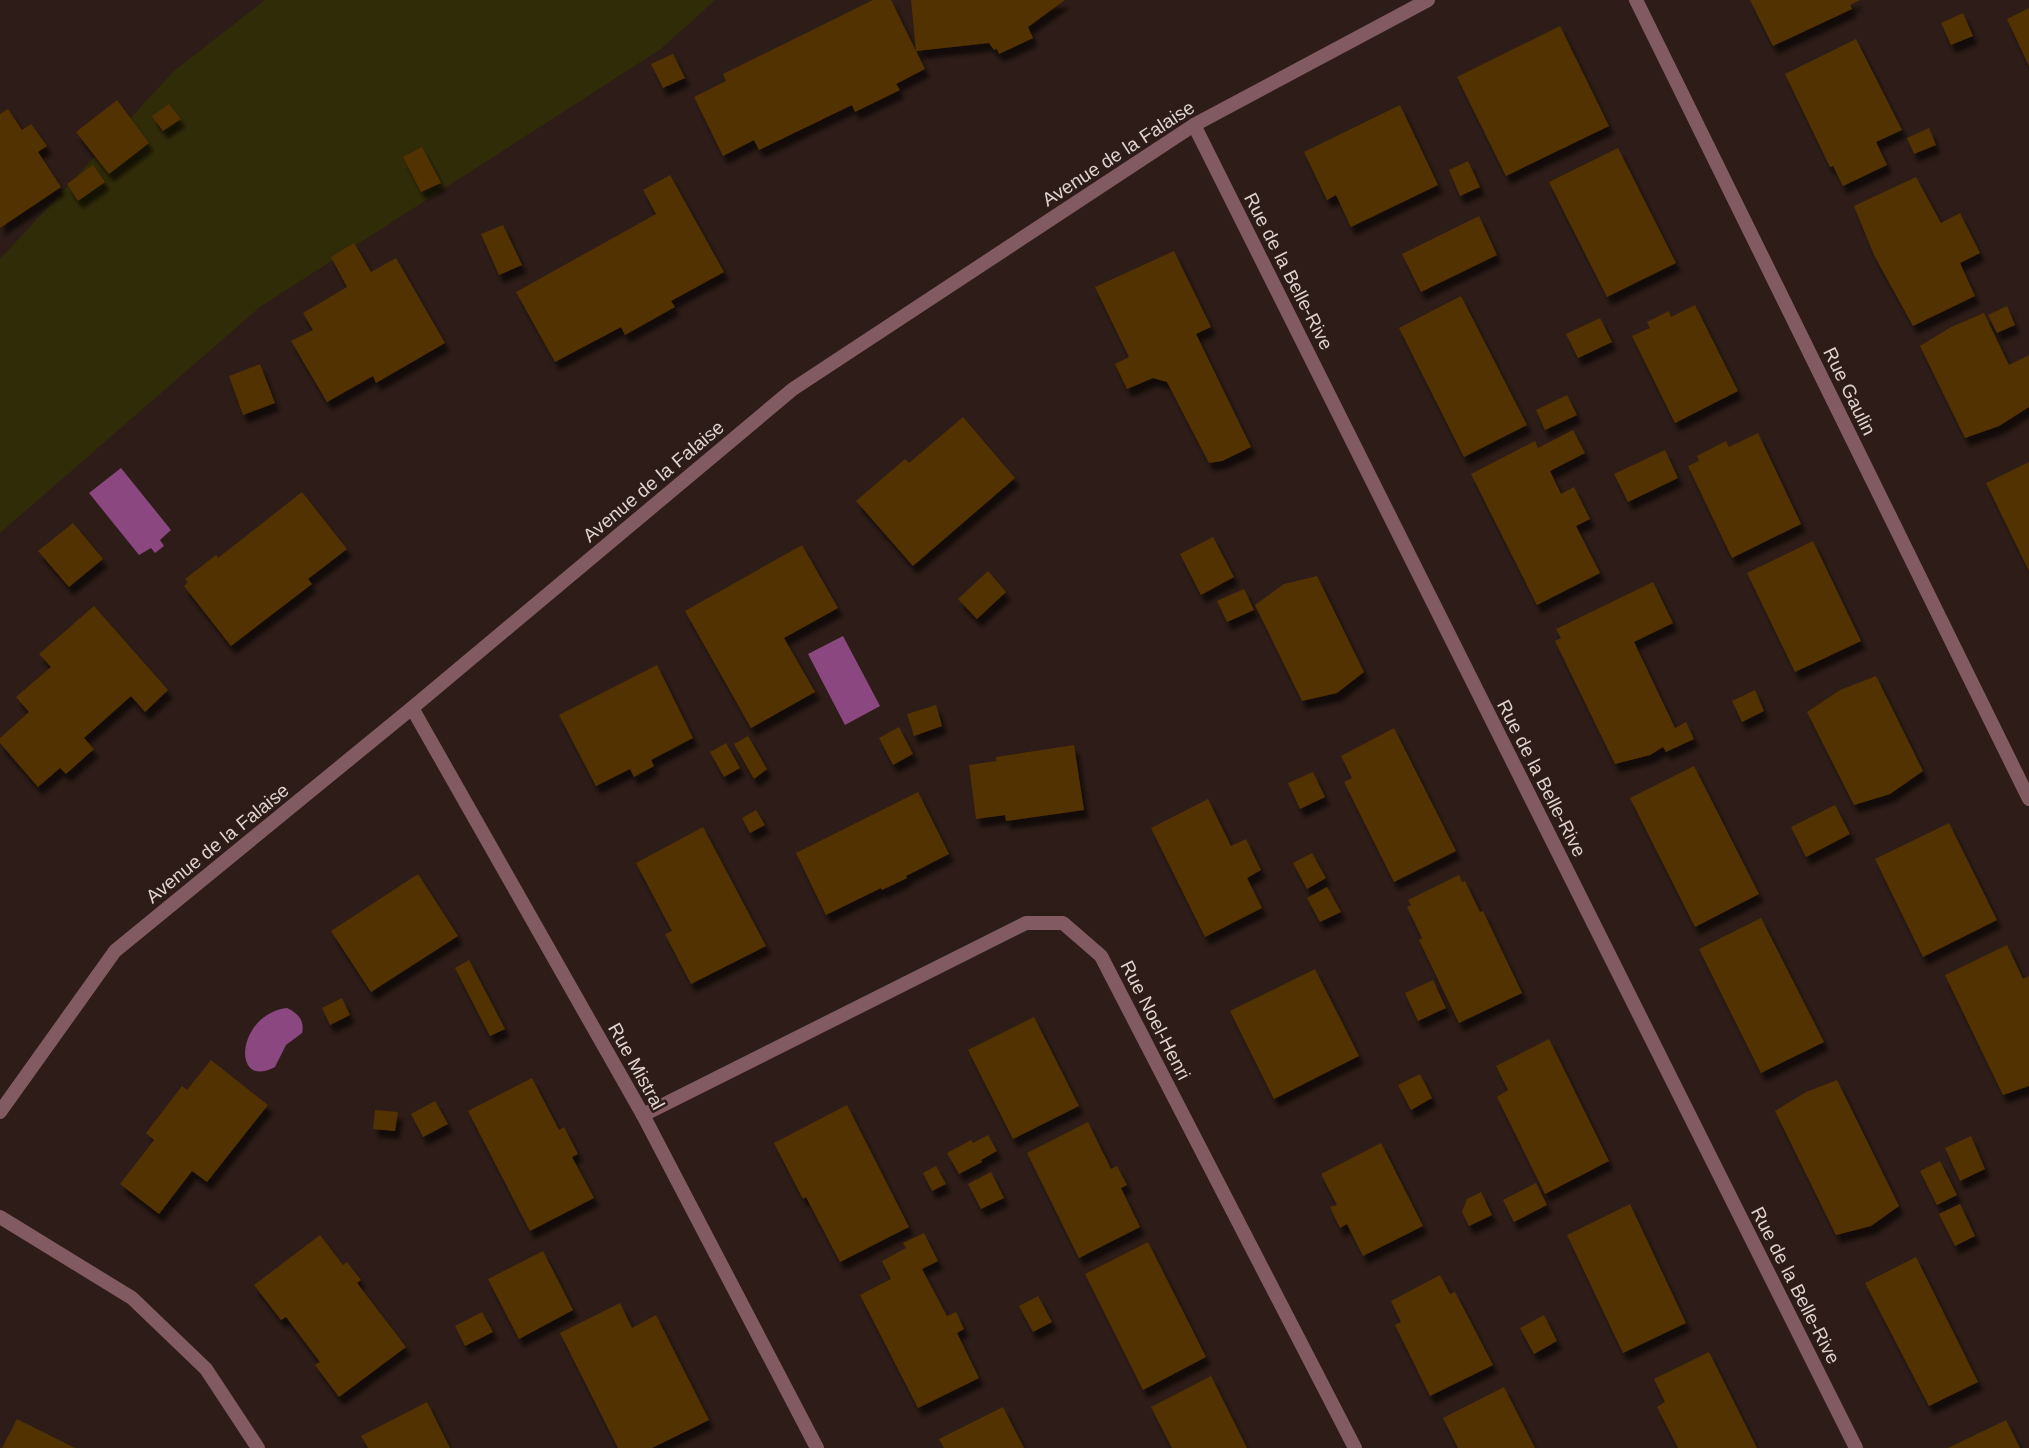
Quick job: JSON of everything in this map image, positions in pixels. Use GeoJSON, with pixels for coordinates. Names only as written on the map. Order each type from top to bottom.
{"type":"FeatureCollection","features":[{"type":"Feature","properties":{"kind":"street","name":"Avenue de la Falaise"},"geometry":{"type":"LineString","coordinates":[[0,1112],[115,951],[412,708],[793,389],[1194,125],[1428,0]]}},
{"type":"Feature","properties":{"kind":"street","name":"Rue Gaulin"},"geometry":{"type":"LineString","coordinates":[[1636,0],[2029,799]]}},
{"type":"Feature","properties":{"kind":"street","name":"Rue de la Belle-Rive"},"geometry":{"type":"LineString","coordinates":[[1194,125],[1856,1448]]}},
{"type":"Feature","properties":{"kind":"street","name":"Rue Mistral"},"geometry":{"type":"LineString","coordinates":[[412,708],[643,1115],[817,1448]]}},
{"type":"Feature","properties":{"kind":"street","name":"Rue Noel-Henri"},"geometry":{"type":"LineString","coordinates":[[643,1115],[1026,923],[1063,923],[1101,956],[1355,1448]]}},
{"type":"Feature","properties":{"kind":"street"},"geometry":{"type":"LineString","coordinates":[[0,1217],[132,1298],[206,1369],[258,1448]]}},
{"type":"Feature","properties":{"kind":"shaded area"},"geometry":{"type":"Polygon","coordinates":[[[265,0],[715,0],[661,49],[260,307],[0,533],[0,259],[174,71],[265,0]]]}},
{"type":"Feature","properties":{"kind":"shaded area"},"geometry":{"type":"Polygon","coordinates":[[[121,468],[171,530],[160,540],[164,546],[155,553],[151,548],[139,555],[89,493],[121,468]]]}},
{"type":"Feature","properties":{"kind":"shaded area"},"geometry":{"type":"Polygon","coordinates":[[[843,636],[880,706],[845,725],[808,654],[843,636]]]}},
{"type":"Feature","properties":{"kind":"shaded area"},"geometry":{"type":"Polygon","coordinates":[[[287,1008],[300,1018],[302,1033],[286,1045],[275,1067],[261,1072],[251,1069],[246,1060],[245,1049],[249,1036],[257,1023],[270,1013],[287,1008]]]}},
{"type":"Feature","properties":{"kind":"building"},"geometry":{"type":"Polygon","coordinates":[[[873,0],[891,0],[925,69],[896,84],[900,90],[855,112],[852,105],[759,150],[754,140],[723,156],[694,97],[726,81],[723,74],[873,0]]]}},
{"type":"Feature","properties":{"kind":"building"},"geometry":{"type":"Polygon","coordinates":[[[911,0],[1065,0],[1028,27],[1033,38],[999,54],[989,43],[916,51],[911,0]]]}},
{"type":"Feature","properties":{"kind":"building"},"geometry":{"type":"Polygon","coordinates":[[[1750,0],[1860,0],[1850,5],[1852,9],[1773,46],[1750,0]]]}},
{"type":"Feature","properties":{"kind":"building"},"geometry":{"type":"Polygon","coordinates":[[[2029,8],[2029,66],[2007,19],[2029,8]]]}},
{"type":"Feature","properties":{"kind":"building"},"geometry":{"type":"Polygon","coordinates":[[[1963,13],[1973,36],[1951,45],[1941,23],[1963,13]]]}},
{"type":"Feature","properties":{"kind":"building"},"geometry":{"type":"Polygon","coordinates":[[[1560,26],[1609,126],[1506,176],[1457,77],[1560,26]]]}},
{"type":"Feature","properties":{"kind":"building"},"geometry":{"type":"Polygon","coordinates":[[[1856,39],[1902,130],[1876,142],[1887,165],[1843,186],[1833,166],[1830,167],[1785,74],[1856,39]]]}},
{"type":"Feature","properties":{"kind":"building"},"geometry":{"type":"Polygon","coordinates":[[[673,54],[685,78],[663,88],[651,64],[673,54]]]}},
{"type":"Feature","properties":{"kind":"building"},"geometry":{"type":"Polygon","coordinates":[[[117,100],[149,143],[109,174],[76,132],[117,100]]]}},
{"type":"Feature","properties":{"kind":"building"},"geometry":{"type":"Polygon","coordinates":[[[169,104],[181,119],[163,131],[152,116],[169,104]]]}},
{"type":"Feature","properties":{"kind":"building"},"geometry":{"type":"Polygon","coordinates":[[[1400,105],[1438,185],[1351,227],[1336,195],[1327,200],[1304,152],[1400,105]]]}},
{"type":"Feature","properties":{"kind":"building"},"geometry":{"type":"Polygon","coordinates":[[[8,109],[22,130],[31,124],[47,146],[38,152],[61,187],[0,228],[0,114],[8,109]]]}},
{"type":"Feature","properties":{"kind":"building"},"geometry":{"type":"Polygon","coordinates":[[[1929,128],[1936,145],[1914,154],[1907,138],[1929,128]]]}},
{"type":"Feature","properties":{"kind":"building"},"geometry":{"type":"Polygon","coordinates":[[[422,147],[441,183],[421,192],[403,157],[422,147]]]}},
{"type":"Feature","properties":{"kind":"building"},"geometry":{"type":"Polygon","coordinates":[[[1618,148],[1676,263],[1607,297],[1549,182],[1618,148]]]}},
{"type":"Feature","properties":{"kind":"building"},"geometry":{"type":"Polygon","coordinates":[[[1468,161],[1480,187],[1460,196],[1449,170],[1468,161]]]}},
{"type":"Feature","properties":{"kind":"building"},"geometry":{"type":"Polygon","coordinates":[[[93,165],[105,182],[78,201],[67,184],[93,165]]]}},
{"type":"Feature","properties":{"kind":"building"},"geometry":{"type":"Polygon","coordinates":[[[670,175],[724,272],[671,301],[675,307],[625,335],[621,327],[555,362],[516,292],[656,214],[643,190],[670,175]]]}},
{"type":"Feature","properties":{"kind":"building"},"geometry":{"type":"Polygon","coordinates":[[[1916,177],[1941,223],[1960,213],[1980,253],[1960,263],[1975,296],[1913,326],[1874,255],[1854,206],[1916,177]]]}},
{"type":"Feature","properties":{"kind":"building"},"geometry":{"type":"Polygon","coordinates":[[[1479,216],[1497,255],[1421,292],[1402,254],[1479,216]]]}},
{"type":"Feature","properties":{"kind":"building"},"geometry":{"type":"Polygon","coordinates":[[[503,225],[522,265],[499,275],[481,234],[503,225]]]}},
{"type":"Feature","properties":{"kind":"building"},"geometry":{"type":"Polygon","coordinates":[[[354,243],[371,272],[396,258],[445,343],[376,383],[373,376],[327,402],[291,341],[313,330],[303,313],[347,287],[331,257],[354,243]]]}},
{"type":"Feature","properties":{"kind":"building"},"geometry":{"type":"Polygon","coordinates":[[[1174,251],[1211,327],[1196,334],[1251,447],[1222,461],[1209,463],[1167,382],[1153,378],[1127,389],[1115,364],[1129,357],[1095,287],[1174,251]]]}},
{"type":"Feature","properties":{"kind":"building"},"geometry":{"type":"Polygon","coordinates":[[[1461,296],[1527,425],[1464,457],[1399,328],[1461,296]]]}},
{"type":"Feature","properties":{"kind":"building"},"geometry":{"type":"Polygon","coordinates":[[[1695,305],[1738,391],[1675,423],[1632,336],[1650,328],[1647,322],[1669,311],[1671,317],[1695,305]]]}},
{"type":"Feature","properties":{"kind":"building"},"geometry":{"type":"Polygon","coordinates":[[[2007,306],[2015,325],[1997,333],[1988,315],[2007,306]]]}},
{"type":"Feature","properties":{"kind":"building"},"geometry":{"type":"Polygon","coordinates":[[[1984,313],[2009,365],[2029,355],[2029,407],[1999,426],[1965,438],[1920,346],[1951,327],[1984,313]]]}},
{"type":"Feature","properties":{"kind":"building"},"geometry":{"type":"Polygon","coordinates":[[[1600,318],[1612,342],[1578,358],[1566,334],[1600,318]]]}},
{"type":"Feature","properties":{"kind":"building"},"geometry":{"type":"Polygon","coordinates":[[[260,364],[275,403],[243,415],[229,376],[260,364]]]}},
{"type":"Feature","properties":{"kind":"building"},"geometry":{"type":"Polygon","coordinates":[[[1567,395],[1577,415],[1545,430],[1536,410],[1567,395]]]}},
{"type":"Feature","properties":{"kind":"building"},"geometry":{"type":"Polygon","coordinates":[[[963,417],[1015,478],[913,566],[856,501],[905,459],[909,463],[963,417]]]}},
{"type":"Feature","properties":{"kind":"building"},"geometry":{"type":"Polygon","coordinates":[[[1573,430],[1585,453],[1550,471],[1561,494],[1574,487],[1590,519],[1576,526],[1600,573],[1537,605],[1471,474],[1535,441],[1538,448],[1573,430]]]}},
{"type":"Feature","properties":{"kind":"building"},"geometry":{"type":"Polygon","coordinates":[[[1758,433],[1801,524],[1732,558],[1688,466],[1699,461],[1697,456],[1726,441],[1729,447],[1758,433]]]}},
{"type":"Feature","properties":{"kind":"building"},"geometry":{"type":"Polygon","coordinates":[[[1665,450],[1678,478],[1628,502],[1614,474],[1665,450]]]}},
{"type":"Feature","properties":{"kind":"building"},"geometry":{"type":"Polygon","coordinates":[[[2029,462],[2029,571],[1986,483],[2029,462]]]}},
{"type":"Feature","properties":{"kind":"building"},"geometry":{"type":"Polygon","coordinates":[[[302,492],[347,549],[308,579],[312,584],[231,646],[184,586],[188,582],[185,579],[216,555],[218,558],[302,492]]]}},
{"type":"Feature","properties":{"kind":"building"},"geometry":{"type":"Polygon","coordinates":[[[73,523],[103,559],[69,587],[38,551],[73,523]]]}},
{"type":"Feature","properties":{"kind":"building"},"geometry":{"type":"Polygon","coordinates":[[[1213,537],[1234,577],[1201,595],[1180,554],[1213,537]]]}},
{"type":"Feature","properties":{"kind":"building"},"geometry":{"type":"Polygon","coordinates":[[[1813,541],[1861,641],[1795,672],[1747,573],[1813,541]]]}},
{"type":"Feature","properties":{"kind":"building"},"geometry":{"type":"Polygon","coordinates":[[[802,545],[838,608],[784,638],[815,692],[751,728],[685,611],[802,545]]]}},
{"type":"Feature","properties":{"kind":"building"},"geometry":{"type":"Polygon","coordinates":[[[988,571],[1006,592],[977,619],[958,599],[988,571]]]}},
{"type":"Feature","properties":{"kind":"building"},"geometry":{"type":"Polygon","coordinates":[[[1317,576],[1364,672],[1337,693],[1302,701],[1255,605],[1284,584],[1317,576]]]}},
{"type":"Feature","properties":{"kind":"building"},"geometry":{"type":"Polygon","coordinates":[[[1653,582],[1673,623],[1634,642],[1675,728],[1686,722],[1694,739],[1666,752],[1663,747],[1650,755],[1615,764],[1555,641],[1561,638],[1556,629],[1653,582]]]}},
{"type":"Feature","properties":{"kind":"building"},"geometry":{"type":"Polygon","coordinates":[[[1244,589],[1254,610],[1227,622],[1217,601],[1244,589]]]}},
{"type":"Feature","properties":{"kind":"building"},"geometry":{"type":"Polygon","coordinates":[[[94,606],[168,690],[145,712],[131,696],[84,738],[94,749],[66,774],[60,768],[38,787],[0,743],[0,738],[29,712],[16,697],[51,667],[39,654],[94,606]]]}},
{"type":"Feature","properties":{"kind":"building"},"geometry":{"type":"Polygon","coordinates":[[[657,665],[693,738],[651,760],[654,766],[634,777],[630,769],[596,786],[559,715],[657,665]]]}},
{"type":"Feature","properties":{"kind":"building"},"geometry":{"type":"Polygon","coordinates":[[[1876,676],[1923,771],[1890,794],[1854,805],[1807,712],[1840,690],[1876,676]]]}},
{"type":"Feature","properties":{"kind":"building"},"geometry":{"type":"Polygon","coordinates":[[[1755,690],[1764,711],[1742,722],[1732,701],[1755,690]]]}},
{"type":"Feature","properties":{"kind":"building"},"geometry":{"type":"Polygon","coordinates":[[[936,705],[942,726],[914,736],[907,714],[936,705]]]}},
{"type":"Feature","properties":{"kind":"building"},"geometry":{"type":"Polygon","coordinates":[[[899,727],[913,754],[893,765],[879,738],[899,727]]]}},
{"type":"Feature","properties":{"kind":"building"},"geometry":{"type":"Polygon","coordinates":[[[1394,728],[1456,851],[1394,882],[1344,782],[1352,778],[1341,756],[1394,728]]]}},
{"type":"Feature","properties":{"kind":"building"},"geometry":{"type":"Polygon","coordinates":[[[748,736],[767,769],[754,779],[734,744],[748,736]]]}},
{"type":"Feature","properties":{"kind":"building"},"geometry":{"type":"Polygon","coordinates":[[[726,743],[740,768],[724,777],[710,752],[726,743]]]}},
{"type":"Feature","properties":{"kind":"building"},"geometry":{"type":"Polygon","coordinates":[[[1074,745],[1084,810],[1006,821],[1005,815],[976,819],[969,765],[996,761],[996,757],[1074,745]]]}},
{"type":"Feature","properties":{"kind":"building"},"geometry":{"type":"Polygon","coordinates":[[[1694,766],[1759,894],[1695,927],[1630,798],[1694,766]]]}},
{"type":"Feature","properties":{"kind":"building"},"geometry":{"type":"Polygon","coordinates":[[[1313,772],[1325,797],[1300,809],[1288,783],[1313,772]]]}},
{"type":"Feature","properties":{"kind":"building"},"geometry":{"type":"Polygon","coordinates":[[[918,792],[949,854],[906,876],[907,878],[826,915],[796,853],[918,792]]]}},
{"type":"Feature","properties":{"kind":"building"},"geometry":{"type":"Polygon","coordinates":[[[1208,799],[1231,846],[1246,839],[1261,870],[1247,878],[1262,908],[1205,937],[1151,828],[1208,799]]]}},
{"type":"Feature","properties":{"kind":"building"},"geometry":{"type":"Polygon","coordinates":[[[1835,805],[1850,834],[1806,857],[1791,827],[1835,805]]]}},
{"type":"Feature","properties":{"kind":"building"},"geometry":{"type":"Polygon","coordinates":[[[756,810],[765,825],[750,833],[742,818],[756,810]]]}},
{"type":"Feature","properties":{"kind":"building"},"geometry":{"type":"Polygon","coordinates":[[[1949,823],[1997,920],[1923,957],[1875,859],[1949,823]]]}},
{"type":"Feature","properties":{"kind":"building"},"geometry":{"type":"Polygon","coordinates":[[[703,827],[766,946],[691,984],[665,934],[672,931],[636,863],[703,827]]]}},
{"type":"Feature","properties":{"kind":"building"},"geometry":{"type":"Polygon","coordinates":[[[1312,853],[1326,878],[1307,889],[1293,863],[1312,853]]]}},
{"type":"Feature","properties":{"kind":"building"},"geometry":{"type":"Polygon","coordinates":[[[418,874],[458,936],[371,992],[331,931],[418,874]]]}},
{"type":"Feature","properties":{"kind":"building"},"geometry":{"type":"Polygon","coordinates":[[[1459,875],[1462,882],[1465,881],[1480,912],[1483,911],[1522,993],[1459,1023],[1419,940],[1422,938],[1407,907],[1411,905],[1408,900],[1459,875]]]}},
{"type":"Feature","properties":{"kind":"building"},"geometry":{"type":"Polygon","coordinates":[[[1327,887],[1341,912],[1320,922],[1307,898],[1327,887]]]}},
{"type":"Feature","properties":{"kind":"building"},"geometry":{"type":"Polygon","coordinates":[[[1761,918],[1824,1042],[1761,1073],[1699,949],[1761,918]]]}},
{"type":"Feature","properties":{"kind":"building"},"geometry":{"type":"Polygon","coordinates":[[[2007,945],[2023,979],[2029,976],[2029,1086],[2003,1095],[1945,975],[2007,945]]]}},
{"type":"Feature","properties":{"kind":"building"},"geometry":{"type":"Polygon","coordinates":[[[469,960],[505,1029],[490,1036],[455,968],[469,960]]]}},
{"type":"Feature","properties":{"kind":"building"},"geometry":{"type":"Polygon","coordinates":[[[1315,969],[1359,1056],[1274,1099],[1230,1011],[1315,969]]]}},
{"type":"Feature","properties":{"kind":"building"},"geometry":{"type":"Polygon","coordinates":[[[1433,980],[1446,1008],[1418,1021],[1405,993],[1433,980]]]}},
{"type":"Feature","properties":{"kind":"building"},"geometry":{"type":"Polygon","coordinates":[[[342,998],[350,1015],[330,1025],[322,1008],[342,998]]]}},
{"type":"Feature","properties":{"kind":"building"},"geometry":{"type":"Polygon","coordinates":[[[1034,1017],[1079,1106],[1013,1139],[968,1050],[1034,1017]]]}},
{"type":"Feature","properties":{"kind":"building"},"geometry":{"type":"Polygon","coordinates":[[[1549,1039],[1609,1161],[1545,1194],[1497,1097],[1508,1090],[1496,1066],[1549,1039]]]}},
{"type":"Feature","properties":{"kind":"building"},"geometry":{"type":"Polygon","coordinates":[[[211,1060],[268,1105],[207,1182],[192,1171],[159,1214],[120,1184],[154,1140],[146,1133],[182,1086],[187,1090],[211,1060]]]}},
{"type":"Feature","properties":{"kind":"building"},"geometry":{"type":"Polygon","coordinates":[[[1420,1074],[1432,1098],[1411,1110],[1398,1085],[1420,1074]]]}},
{"type":"Feature","properties":{"kind":"building"},"geometry":{"type":"Polygon","coordinates":[[[532,1078],[559,1130],[564,1127],[578,1154],[572,1157],[594,1198],[530,1231],[468,1111],[532,1078]]]}},
{"type":"Feature","properties":{"kind":"building"},"geometry":{"type":"Polygon","coordinates":[[[1837,1080],[1899,1206],[1871,1226],[1836,1235],[1775,1111],[1806,1092],[1837,1080]]]}},
{"type":"Feature","properties":{"kind":"building"},"geometry":{"type":"Polygon","coordinates":[[[435,1101],[448,1124],[423,1137],[411,1114],[435,1101]]]}},
{"type":"Feature","properties":{"kind":"building"},"geometry":{"type":"Polygon","coordinates":[[[847,1105],[909,1227],[840,1262],[774,1143],[847,1105]]]}},
{"type":"Feature","properties":{"kind":"building"},"geometry":{"type":"Polygon","coordinates":[[[375,1110],[398,1112],[395,1131],[373,1129],[375,1110]]]}},
{"type":"Feature","properties":{"kind":"building"},"geometry":{"type":"Polygon","coordinates":[[[1088,1122],[1111,1169],[1117,1166],[1127,1185],[1121,1188],[1140,1227],[1079,1258],[1027,1153],[1088,1122]]]}},
{"type":"Feature","properties":{"kind":"building"},"geometry":{"type":"Polygon","coordinates":[[[988,1135],[997,1151],[959,1174],[947,1153],[971,1140],[973,1143],[988,1135]]]}},
{"type":"Feature","properties":{"kind":"building"},"geometry":{"type":"Polygon","coordinates":[[[1971,1136],[1985,1169],[1960,1181],[1945,1148],[1971,1136]]]}},
{"type":"Feature","properties":{"kind":"building"},"geometry":{"type":"Polygon","coordinates":[[[1381,1143],[1423,1226],[1363,1256],[1347,1224],[1340,1228],[1330,1207],[1337,1205],[1321,1174],[1381,1143]]]}},
{"type":"Feature","properties":{"kind":"building"},"geometry":{"type":"Polygon","coordinates":[[[1940,1161],[1957,1195],[1937,1205],[1920,1171],[1940,1161]]]}},
{"type":"Feature","properties":{"kind":"building"},"geometry":{"type":"Polygon","coordinates":[[[936,1166],[946,1184],[932,1191],[923,1173],[936,1166]]]}},
{"type":"Feature","properties":{"kind":"building"},"geometry":{"type":"Polygon","coordinates":[[[991,1172],[1004,1198],[981,1209],[968,1184],[991,1172]]]}},
{"type":"Feature","properties":{"kind":"building"},"geometry":{"type":"Polygon","coordinates":[[[1536,1183],[1547,1205],[1514,1222],[1503,1200],[1536,1183]]]}},
{"type":"Feature","properties":{"kind":"building"},"geometry":{"type":"Polygon","coordinates":[[[1481,1192],[1492,1215],[1469,1226],[1462,1212],[1467,1199],[1481,1192]]]}},
{"type":"Feature","properties":{"kind":"building"},"geometry":{"type":"Polygon","coordinates":[[[1630,1204],[1686,1323],[1623,1353],[1567,1235],[1630,1204]]]}},
{"type":"Feature","properties":{"kind":"building"},"geometry":{"type":"Polygon","coordinates":[[[1960,1204],[1975,1236],[1955,1246],[1939,1214],[1960,1204]]]}},
{"type":"Feature","properties":{"kind":"building"},"geometry":{"type":"Polygon","coordinates":[[[924,1233],[938,1261],[922,1269],[947,1316],[956,1312],[964,1329],[957,1333],[979,1378],[918,1408],[860,1295],[891,1279],[882,1261],[906,1248],[903,1243],[924,1233]]]}},
{"type":"Feature","properties":{"kind":"building"},"geometry":{"type":"Polygon","coordinates":[[[320,1235],[343,1265],[347,1262],[361,1280],[357,1283],[406,1347],[339,1397],[315,1365],[320,1362],[286,1317],[281,1320],[254,1285],[320,1235]]]}},
{"type":"Feature","properties":{"kind":"building"},"geometry":{"type":"Polygon","coordinates":[[[1148,1242],[1206,1357],[1143,1390],[1085,1274],[1148,1242]]]}},
{"type":"Feature","properties":{"kind":"building"},"geometry":{"type":"Polygon","coordinates":[[[543,1251],[573,1310],[519,1339],[488,1279],[543,1251]]]}},
{"type":"Feature","properties":{"kind":"building"},"geometry":{"type":"Polygon","coordinates":[[[1916,1257],[1978,1382],[1929,1406],[1865,1283],[1916,1257]]]}},
{"type":"Feature","properties":{"kind":"building"},"geometry":{"type":"Polygon","coordinates":[[[1440,1275],[1450,1294],[1455,1292],[1493,1365],[1430,1396],[1395,1325],[1401,1322],[1391,1301],[1440,1275]]]}},
{"type":"Feature","properties":{"kind":"building"},"geometry":{"type":"Polygon","coordinates":[[[1038,1296],[1052,1322],[1033,1332],[1019,1306],[1038,1296]]]}},
{"type":"Feature","properties":{"kind":"building"},"geometry":{"type":"Polygon","coordinates":[[[620,1303],[632,1328],[656,1315],[709,1420],[652,1448],[618,1448],[560,1333],[620,1303]]]}},
{"type":"Feature","properties":{"kind":"building"},"geometry":{"type":"Polygon","coordinates":[[[482,1312],[493,1332],[465,1346],[455,1326],[482,1312]]]}},
{"type":"Feature","properties":{"kind":"building"},"geometry":{"type":"Polygon","coordinates":[[[1544,1315],[1557,1341],[1534,1354],[1520,1328],[1544,1315]]]}},
{"type":"Feature","properties":{"kind":"building"},"geometry":{"type":"Polygon","coordinates":[[[1709,1352],[1757,1448],[1678,1448],[1657,1407],[1665,1402],[1654,1379],[1709,1352]]]}},
{"type":"Feature","properties":{"kind":"building"},"geometry":{"type":"Polygon","coordinates":[[[1211,1376],[1247,1448],[1172,1448],[1151,1407],[1211,1376]]]}},
{"type":"Feature","properties":{"kind":"building"},"geometry":{"type":"Polygon","coordinates":[[[1504,1387],[1535,1448],[1458,1448],[1443,1418],[1504,1387]]]}},
{"type":"Feature","properties":{"kind":"building"},"geometry":{"type":"Polygon","coordinates":[[[427,1402],[450,1448],[368,1448],[361,1436],[427,1402]]]}},
{"type":"Feature","properties":{"kind":"building"},"geometry":{"type":"Polygon","coordinates":[[[1003,1407],[1024,1448],[944,1448],[939,1439],[1003,1407]]]}},
{"type":"Feature","properties":{"kind":"building"},"geometry":{"type":"Polygon","coordinates":[[[17,1419],[75,1448],[2,1448],[17,1419]]]}},
{"type":"Feature","properties":{"kind":"building"},"geometry":{"type":"Polygon","coordinates":[[[2006,1420],[2020,1448],[1948,1448],[2006,1420]]]}}]}
